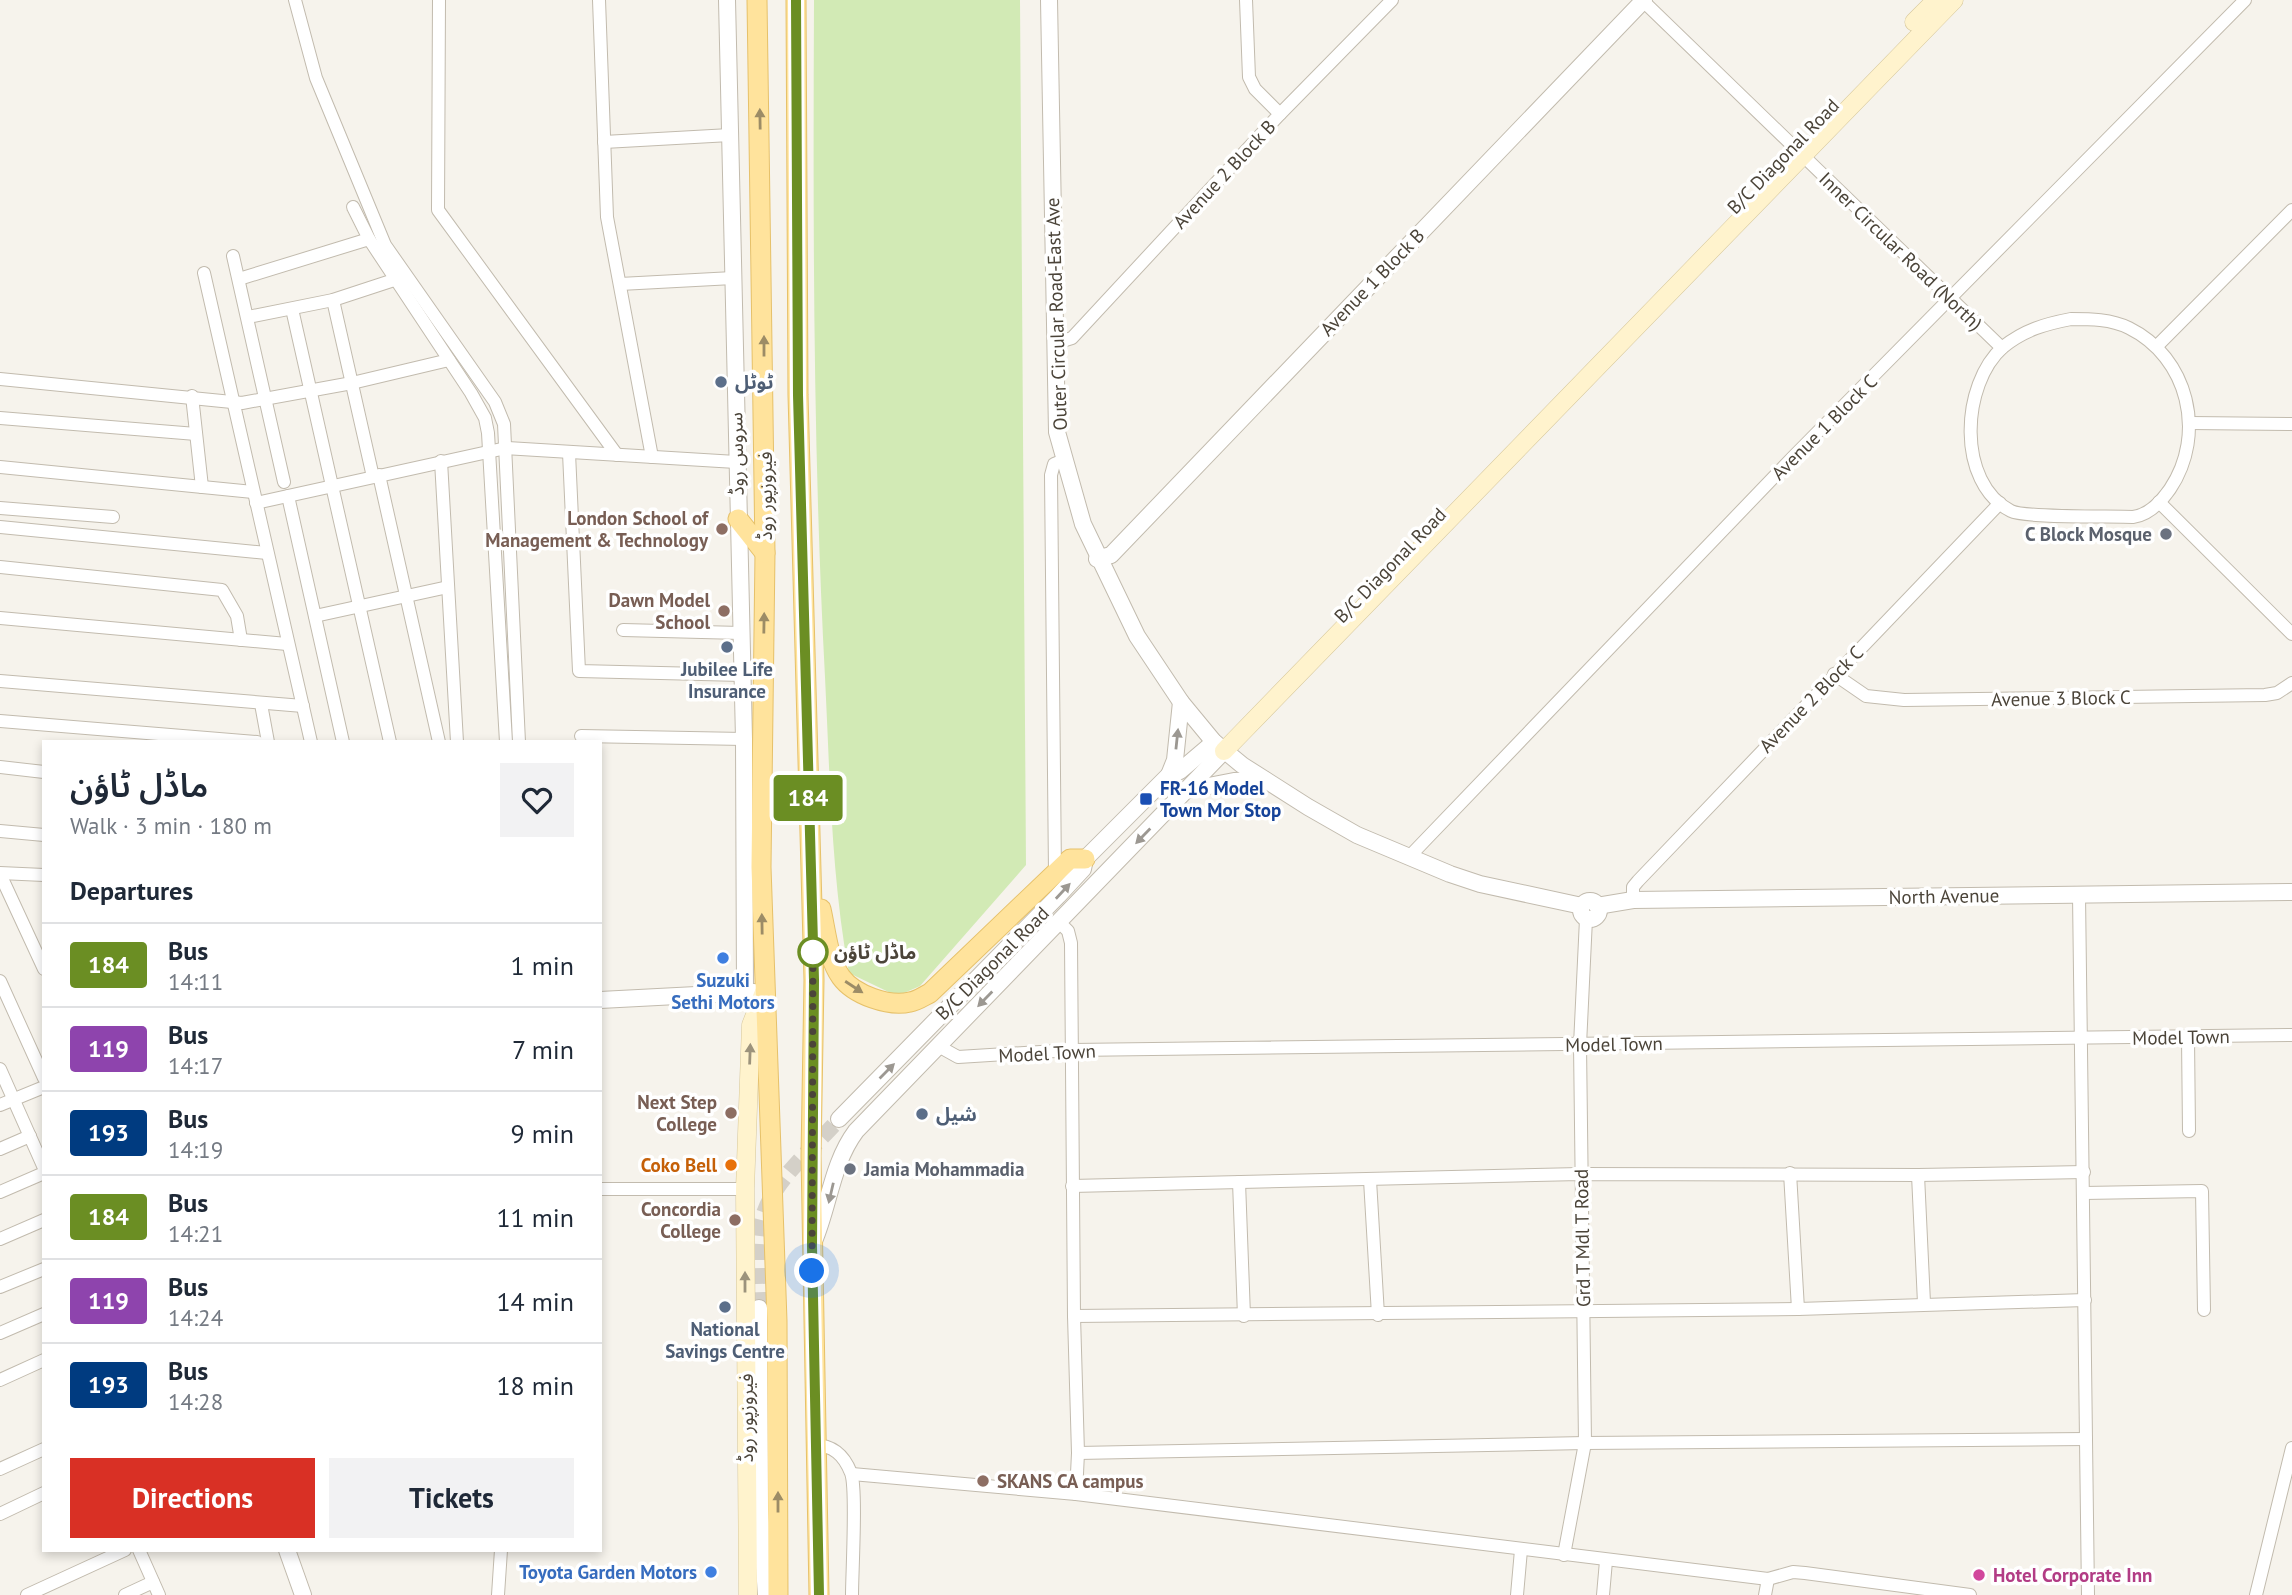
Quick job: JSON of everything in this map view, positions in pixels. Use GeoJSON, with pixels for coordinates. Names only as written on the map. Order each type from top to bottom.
{"type":"FeatureCollection","features":[{"type":"Feature","properties":{"kind":"main road","name":"فیروزپور روڈ"},"geometry":{"type":"LineString","coordinates":[[748,1595],[746,1189],[751,1024],[761,867],[765,553],[757,0]]}},
{"type":"Feature","properties":{"kind":"main road","name":"فیروزپور روڈ"},"geometry":{"type":"LineString","coordinates":[[796,0],[798,395],[814,980],[812,1246],[819,1595]]}},
{"type":"Feature","properties":{"kind":"main road","name":"B/C Diagonal Road"},"geometry":{"type":"LineString","coordinates":[[1219,746],[1796,151],[1936,0]]}},
{"type":"Feature","properties":{"kind":"main road","name":"B/C Diagonal Road"},"geometry":{"type":"LineString","coordinates":[[1796,151],[1954,0]]}},
{"type":"Feature","properties":{"kind":"main road"},"geometry":{"type":"LineString","coordinates":[[738,519],[765,553]]}},
{"type":"Feature","properties":{"kind":"main road"},"geometry":{"type":"LineString","coordinates":[[810,857],[833,962],[842,979],[871,998],[909,1003],[930,993],[1070,859],[1085,859]]}},
{"type":"Feature","properties":{"kind":"main road","name":"فیروزپور روڈ"},"geometry":{"type":"LineString","coordinates":[[754,992],[777,1321],[778,1595]]}},
{"type":"Feature","properties":{"kind":"street"},"geometry":{"type":"LineString","coordinates":[[295,0],[316,78],[385,245],[495,402],[503,424],[519,740]]}},
{"type":"Feature","properties":{"kind":"street"},"geometry":{"type":"LineString","coordinates":[[439,0],[438,210],[617,454]]}},
{"type":"Feature","properties":{"kind":"street"},"geometry":{"type":"LineString","coordinates":[[599,0],[607,217],[652,457]]}},
{"type":"Feature","properties":{"kind":"street","name":"سروس روڈ"},"geometry":{"type":"LineString","coordinates":[[727,0],[736,462],[754,992]]}},
{"type":"Feature","properties":{"kind":"street","name":"Outer Circular Road-East Ave"},"geometry":{"type":"LineString","coordinates":[[1049,0],[1055,407],[1064,460],[1083,524],[1097,559],[1137,636],[1181,702],[1219,746],[1265,780],[1357,835],[1408,858],[1480,884],[1588,910]]}},
{"type":"Feature","properties":{"kind":"street"},"geometry":{"type":"LineString","coordinates":[[1245,0],[1249,76],[1255,89],[1280,114]]}},
{"type":"Feature","properties":{"kind":"street","name":"Avenue 2 Block B"},"geometry":{"type":"LineString","coordinates":[[1056,343],[1072,338],[1280,114],[1392,0]]}},
{"type":"Feature","properties":{"kind":"street","name":"Inner Circular Road (North)"},"geometry":{"type":"LineString","coordinates":[[1643,0],[2002,348]]}},
{"type":"Feature","properties":{"kind":"street","name":"Avenue 1 Block B"},"geometry":{"type":"LineString","coordinates":[[1097,559],[1111,555],[1121,545],[1643,0]]}},
{"type":"Feature","properties":{"kind":"street","name":"Avenue 1 Block C"},"geometry":{"type":"LineString","coordinates":[[1408,858],[1795,454],[2245,0]]}},
{"type":"Feature","properties":{"kind":"street"},"geometry":{"type":"LineString","coordinates":[[604,142],[730,135]]}},
{"type":"Feature","properties":{"kind":"street"},"geometry":{"type":"LineString","coordinates":[[353,207],[394,280],[485,418],[490,450],[506,740]]}},
{"type":"Feature","properties":{"kind":"street"},"geometry":{"type":"LineString","coordinates":[[2157,346],[2292,210]]}},
{"type":"Feature","properties":{"kind":"street"},"geometry":{"type":"LineString","coordinates":[[239,279],[369,239]]}},
{"type":"Feature","properties":{"kind":"street"},"geometry":{"type":"LineString","coordinates":[[233,256],[284,482]]}},
{"type":"Feature","properties":{"kind":"street"},"geometry":{"type":"LineString","coordinates":[[204,273],[311,740]]}},
{"type":"Feature","properties":{"kind":"street"},"geometry":{"type":"LineString","coordinates":[[620,284],[733,278]]}},
{"type":"Feature","properties":{"kind":"street"},"geometry":{"type":"LineString","coordinates":[[248,317],[333,300],[394,280]]}},
{"type":"Feature","properties":{"kind":"street"},"geometry":{"type":"LineString","coordinates":[[333,300],[406,595],[439,740]]}},
{"type":"Feature","properties":{"kind":"street"},"geometry":{"type":"LineString","coordinates":[[292,309],[390,740]]}},
{"type":"Feature","properties":{"kind":"street"},"geometry":{"type":"LineString","coordinates":[[2084,319],[2128,328],[2157,346],[2179,378],[2186,395],[2190,423],[2182,467],[2159,502],[2146,514],[2133,517],[2020,514],[2000,503],[1979,472],[1971,446],[1970,429],[1978,385],[2002,348],[2027,331],[2045,324],[2084,319]]}},
{"type":"Feature","properties":{"kind":"street"},"geometry":{"type":"LineString","coordinates":[[0,379],[242,403],[309,392],[449,360]]}},
{"type":"Feature","properties":{"kind":"street"},"geometry":{"type":"LineString","coordinates":[[192,396],[202,487]]}},
{"type":"Feature","properties":{"kind":"street"},"geometry":{"type":"LineString","coordinates":[[0,418],[196,434]]}},
{"type":"Feature","properties":{"kind":"street"},"geometry":{"type":"LineString","coordinates":[[2190,423],[2292,424]]}},
{"type":"Feature","properties":{"kind":"street"},"geometry":{"type":"LineString","coordinates":[[0,467],[202,487],[255,498],[288,496],[506,448],[736,462]]}},
{"type":"Feature","properties":{"kind":"street"},"geometry":{"type":"LineString","coordinates":[[569,453],[579,671],[742,675]]}},
{"type":"Feature","properties":{"kind":"street"},"geometry":{"type":"LineString","coordinates":[[1055,874],[1051,475],[1054,464],[1064,460]]}},
{"type":"Feature","properties":{"kind":"street"},"geometry":{"type":"LineString","coordinates":[[441,461],[457,740]]}},
{"type":"Feature","properties":{"kind":"street"},"geometry":{"type":"LineString","coordinates":[[288,496],[343,740]]}},
{"type":"Feature","properties":{"kind":"street"},"geometry":{"type":"LineString","coordinates":[[2159,502],[2292,634]]}},
{"type":"Feature","properties":{"kind":"street","name":"Avenue 2 Block C"},"geometry":{"type":"LineString","coordinates":[[1633,900],[1633,887],[1638,881],[2000,503]]}},
{"type":"Feature","properties":{"kind":"street"},"geometry":{"type":"LineString","coordinates":[[0,508],[113,517]]}},
{"type":"Feature","properties":{"kind":"street"},"geometry":{"type":"LineString","coordinates":[[0,527],[267,553]]}},
{"type":"Feature","properties":{"kind":"street"},"geometry":{"type":"LineString","coordinates":[[0,567],[222,590],[237,616],[241,640]]}},
{"type":"Feature","properties":{"kind":"street"},"geometry":{"type":"LineString","coordinates":[[315,615],[448,587]]}},
{"type":"Feature","properties":{"kind":"street"},"geometry":{"type":"LineString","coordinates":[[0,618],[287,644]]}},
{"type":"Feature","properties":{"kind":"street"},"geometry":{"type":"LineString","coordinates":[[623,630],[741,633]]}},
{"type":"Feature","properties":{"kind":"street","name":"Avenue 3 Block C"},"geometry":{"type":"LineString","coordinates":[[1834,674],[1866,695],[1904,700],[2265,695],[2277,693],[2292,683]]}},
{"type":"Feature","properties":{"kind":"street"},"geometry":{"type":"LineString","coordinates":[[0,681],[303,706]]}},
{"type":"Feature","properties":{"kind":"street"},"geometry":{"type":"LineString","coordinates":[[1169,775],[1175,760],[1181,702]]}},
{"type":"Feature","properties":{"kind":"street"},"geometry":{"type":"LineString","coordinates":[[261,704],[268,740]]}},
{"type":"Feature","properties":{"kind":"street"},"geometry":{"type":"LineString","coordinates":[[0,721],[233,740]]}},
{"type":"Feature","properties":{"kind":"street"},"geometry":{"type":"LineString","coordinates":[[581,736],[744,739]]}},
{"type":"Feature","properties":{"kind":"street"},"geometry":{"type":"LineString","coordinates":[[812,1246],[850,1140],[1188,790],[1219,746]]}},
{"type":"Feature","properties":{"kind":"street","name":"B/C Diagonal Road"},"geometry":{"type":"LineString","coordinates":[[839,1119],[1058,896],[1083,869],[1085,859],[1169,775],[1180,771],[1200,750],[1219,746]]}},
{"type":"Feature","properties":{"kind":"street"},"geometry":{"type":"LineString","coordinates":[[0,767],[42,772]]}},
{"type":"Feature","properties":{"kind":"street"},"geometry":{"type":"LineString","coordinates":[[1188,790],[1234,780],[1265,780]]}},
{"type":"Feature","properties":{"kind":"street"},"geometry":{"type":"LineString","coordinates":[[0,831],[42,835]]}},
{"type":"Feature","properties":{"kind":"street"},"geometry":{"type":"LineString","coordinates":[[42,875],[0,873],[42,965]]}},
{"type":"Feature","properties":{"kind":"street","name":"North Avenue"},"geometry":{"type":"LineString","coordinates":[[1588,910],[1633,900],[2292,892]]}},
{"type":"Feature","properties":{"kind":"street"},"geometry":{"type":"LineString","coordinates":[[2079,895],[2088,1595]]}},
{"type":"Feature","properties":{"kind":"street","name":"Grd T Mdl T Road"},"geometry":{"type":"LineString","coordinates":[[1564,1555],[1585,1443],[1580,1045],[1588,910]]}},
{"type":"Feature","properties":{"kind":"street"},"geometry":{"type":"LineString","coordinates":[[1059,922],[1068,931],[1071,943],[1072,1186],[1078,1452],[1076,1494]]}},
{"type":"Feature","properties":{"kind":"street"},"geometry":{"type":"LineString","coordinates":[[0,982],[42,1074]]}},
{"type":"Feature","properties":{"kind":"street"},"geometry":{"type":"LineString","coordinates":[[602,1000],[754,992]]}},
{"type":"Feature","properties":{"kind":"street","name":"Model Town"},"geometry":{"type":"LineString","coordinates":[[940,1047],[958,1057],[1073,1051],[2292,1035]]}},
{"type":"Feature","properties":{"kind":"street"},"geometry":{"type":"LineString","coordinates":[[2188,1038],[2189,1131]]}},
{"type":"Feature","properties":{"kind":"street"},"geometry":{"type":"LineString","coordinates":[[0,1069],[42,1165]]}},
{"type":"Feature","properties":{"kind":"street"},"geometry":{"type":"LineString","coordinates":[[0,1105],[42,1088]]}},
{"type":"Feature","properties":{"kind":"street"},"geometry":{"type":"LineString","coordinates":[[0,1149],[30,1136]]}},
{"type":"Feature","properties":{"kind":"street"},"geometry":{"type":"LineString","coordinates":[[0,1192],[42,1171]]}},
{"type":"Feature","properties":{"kind":"street"},"geometry":{"type":"LineString","coordinates":[[1072,1186],[1580,1174],[1918,1175],[2084,1172]]}},
{"type":"Feature","properties":{"kind":"street"},"geometry":{"type":"LineString","coordinates":[[1790,1174],[1798,1309]]}},
{"type":"Feature","properties":{"kind":"street"},"geometry":{"type":"LineString","coordinates":[[1918,1175],[1924,1303]]}},
{"type":"Feature","properties":{"kind":"street"},"geometry":{"type":"LineString","coordinates":[[1370,1180],[1378,1315]]}},
{"type":"Feature","properties":{"kind":"street"},"geometry":{"type":"LineString","coordinates":[[1240,1182],[1244,1316]]}},
{"type":"Feature","properties":{"kind":"street"},"geometry":{"type":"LineString","coordinates":[[602,1189],[746,1189]]}},
{"type":"Feature","properties":{"kind":"street"},"geometry":{"type":"LineString","coordinates":[[2084,1194],[2202,1191],[2204,1310]]}},
{"type":"Feature","properties":{"kind":"street"},"geometry":{"type":"LineString","coordinates":[[0,1239],[42,1221]]}},
{"type":"Feature","properties":{"kind":"street"},"geometry":{"type":"LineString","coordinates":[[0,1287],[42,1270]]}},
{"type":"Feature","properties":{"kind":"street"},"geometry":{"type":"LineString","coordinates":[[1074,1316],[1798,1309],[2085,1300]]}},
{"type":"Feature","properties":{"kind":"street"},"geometry":{"type":"LineString","coordinates":[[759,1308],[760,1509],[765,1595]]}},
{"type":"Feature","properties":{"kind":"street"},"geometry":{"type":"LineString","coordinates":[[0,1333],[42,1315]]}},
{"type":"Feature","properties":{"kind":"street"},"geometry":{"type":"LineString","coordinates":[[0,1380],[42,1361]]}},
{"type":"Feature","properties":{"kind":"street"},"geometry":{"type":"LineString","coordinates":[[1078,1452],[2086,1438]]}},
{"type":"Feature","properties":{"kind":"street"},"geometry":{"type":"LineString","coordinates":[[814,1445],[831,1447],[837,1451],[852,1474],[852,1595]]}},
{"type":"Feature","properties":{"kind":"street"},"geometry":{"type":"LineString","coordinates":[[2256,1595],[2292,1448]]}},
{"type":"Feature","properties":{"kind":"street"},"geometry":{"type":"LineString","coordinates":[[0,1469],[42,1450]]}},
{"type":"Feature","properties":{"kind":"street"},"geometry":{"type":"LineString","coordinates":[[852,1474],[1076,1494],[1768,1579],[1793,1572],[1970,1595]]}},
{"type":"Feature","properties":{"kind":"street"},"geometry":{"type":"LineString","coordinates":[[0,1514],[42,1494]]}},
{"type":"Feature","properties":{"kind":"street"},"geometry":{"type":"LineString","coordinates":[[757,1595],[756,1536],[760,1509]]}},
{"type":"Feature","properties":{"kind":"street"},"geometry":{"type":"LineString","coordinates":[[1517,1595],[1521,1550]]}},
{"type":"Feature","properties":{"kind":"street"},"geometry":{"type":"LineString","coordinates":[[27,1595],[121,1552]]}},
{"type":"Feature","properties":{"kind":"street"},"geometry":{"type":"LineString","coordinates":[[140,1552],[159,1595]]}},
{"type":"Feature","properties":{"kind":"street"},"geometry":{"type":"LineString","coordinates":[[288,1552],[303,1595]]}},
{"type":"Feature","properties":{"kind":"street"},"geometry":{"type":"LineString","coordinates":[[498,1595],[501,1552]]}},
{"type":"Feature","properties":{"kind":"street"},"geometry":{"type":"LineString","coordinates":[[1603,1595],[1606,1561]]}},
{"type":"Feature","properties":{"kind":"street"},"geometry":{"type":"LineString","coordinates":[[1765,1595],[1768,1579]]}},
{"type":"Feature","properties":{"kind":"street"},"geometry":{"type":"LineString","coordinates":[[125,1595],[153,1582]]}},
{"type":"Feature","properties":{"kind":"green space"},"geometry":{"type":"Polygon","coordinates":[[[814,0],[1020,0],[1026,865],[920,986],[897,996],[849,973],[838,899],[830,788],[816,424],[814,0]]]}},
{"type":"Feature","properties":{"kind":"tunnel"},"geometry":{"type":"LineString","coordinates":[[759,1308],[759,1239],[768,1203],[795,1165],[839,1119]]}},
{"type":"Feature","properties":{"kind":"bus line","name":"184"},"geometry":{"type":"LineString","coordinates":[[796,0],[798,395],[814,980],[811,1156],[814,1445],[819,1595]]}},
{"type":"Feature","properties":{"kind":"place","name":"ٹوٹل"},"geometry":{"type":"Point","coordinates":[721,382]}},
{"type":"Feature","properties":{"kind":"place","name":"London School of Management & Technology"},"geometry":{"type":"Point","coordinates":[722,529]}},
{"type":"Feature","properties":{"kind":"place","name":"C Block Mosque"},"geometry":{"type":"Point","coordinates":[2166,534]}},
{"type":"Feature","properties":{"kind":"place","name":"Dawn Model School"},"geometry":{"type":"Point","coordinates":[724,611]}},
{"type":"Feature","properties":{"kind":"place","name":"Jubilee Life Insurance"},"geometry":{"type":"Point","coordinates":[727,647]}},
{"type":"Feature","properties":{"kind":"place","name":"FR-16 Model Town Mor Stop"},"geometry":{"type":"Point","coordinates":[1146,799]}},
{"type":"Feature","properties":{"kind":"place","name":"ماڈل ٹاؤن"},"geometry":{"type":"Point","coordinates":[813,952]}},
{"type":"Feature","properties":{"kind":"place","name":"Suzuki Sethi Motors"},"geometry":{"type":"Point","coordinates":[723,958]}},
{"type":"Feature","properties":{"kind":"place","name":"Next Step College"},"geometry":{"type":"Point","coordinates":[731,1113]}},
{"type":"Feature","properties":{"kind":"place","name":"شیل"},"geometry":{"type":"Point","coordinates":[922,1114]}},
{"type":"Feature","properties":{"kind":"place","name":"Coko Bell"},"geometry":{"type":"Point","coordinates":[731,1165]}},
{"type":"Feature","properties":{"kind":"place","name":"Jamia Mohammadia"},"geometry":{"type":"Point","coordinates":[850,1169]}},
{"type":"Feature","properties":{"kind":"place","name":"Concordia College"},"geometry":{"type":"Point","coordinates":[735,1220]}},
{"type":"Feature","properties":{"kind":"place","name":"National Savings Centre"},"geometry":{"type":"Point","coordinates":[725,1307]}},
{"type":"Feature","properties":{"kind":"place","name":"SKANS CA campus"},"geometry":{"type":"Point","coordinates":[983,1481]}},
{"type":"Feature","properties":{"kind":"place","name":"Toyota Garden Motors"},"geometry":{"type":"Point","coordinates":[711,1572]}},
{"type":"Feature","properties":{"kind":"place","name":"Hotel Corporate Inn"},"geometry":{"type":"Point","coordinates":[1979,1575]}},
{"type":"Feature","properties":{"kind":"route"},"geometry":{"type":"LineString","coordinates":[[812,1271],[813,952]]}}]}
